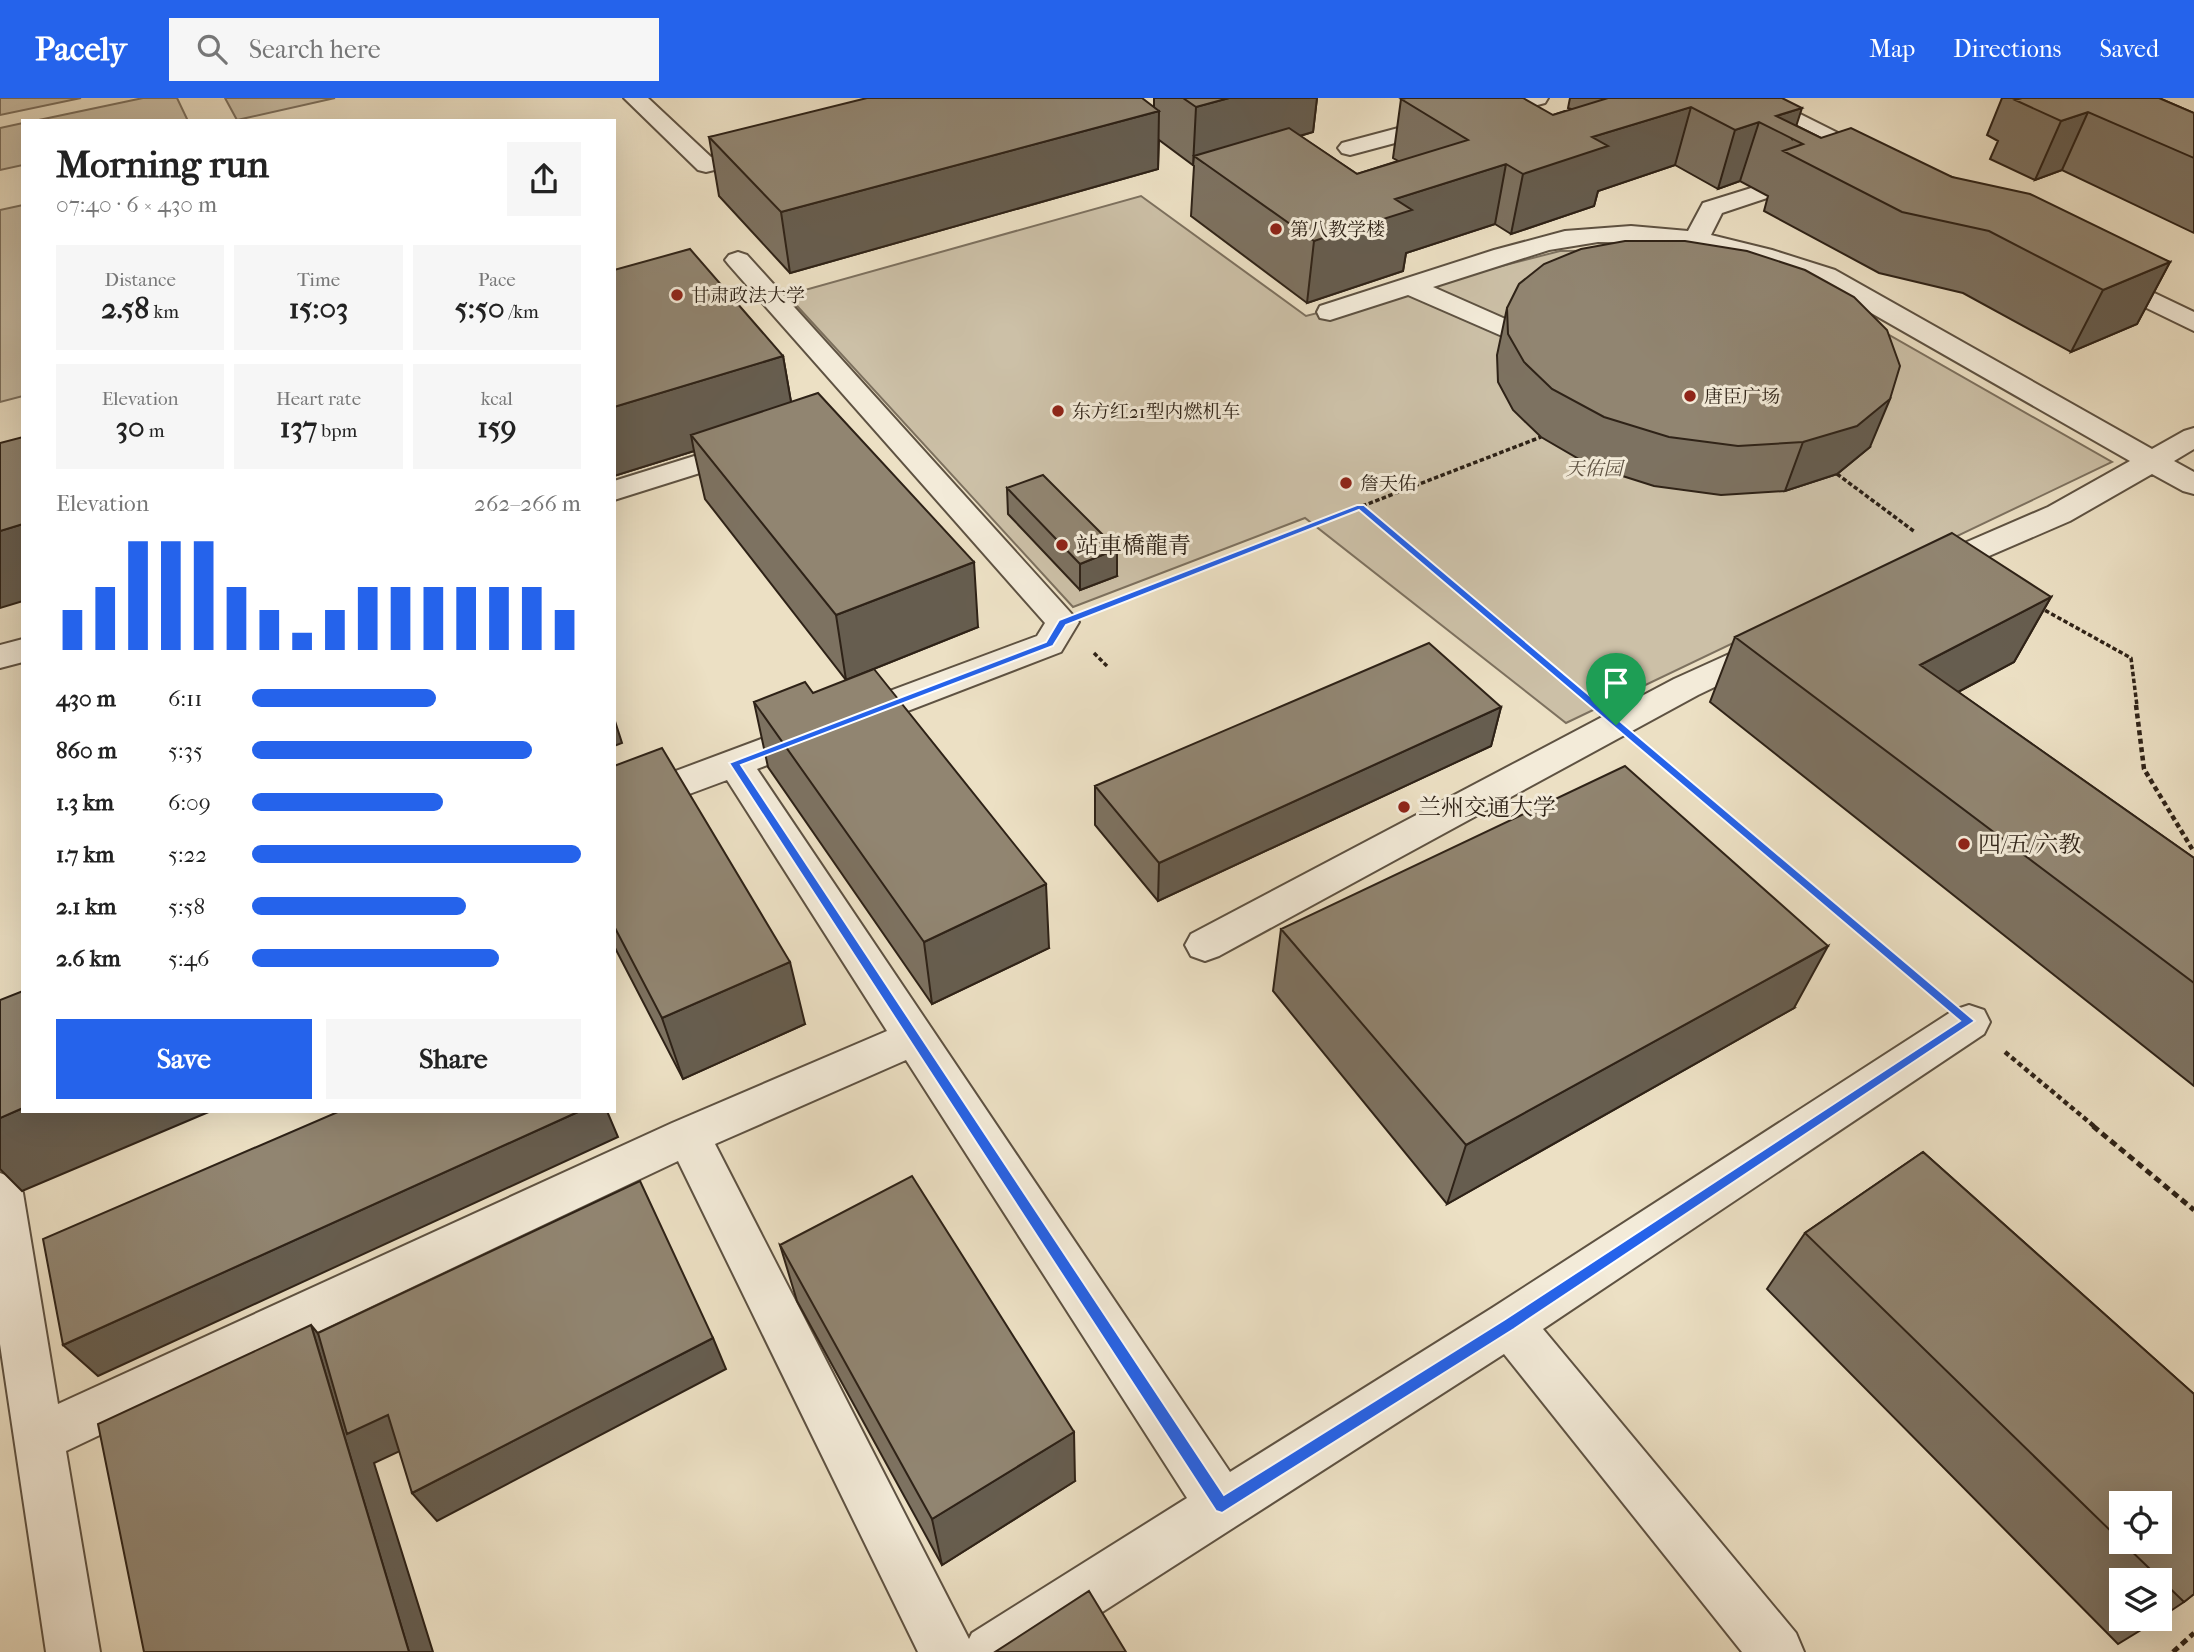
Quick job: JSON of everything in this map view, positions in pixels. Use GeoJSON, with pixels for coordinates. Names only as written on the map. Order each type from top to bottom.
{"type":"FeatureCollection","features":[{"type":"Feature","properties":{"kind":"street"},"geometry":{"type":"LineString","coordinates":[[635,98],[706,165],[784,145]]}},
{"type":"Feature","properties":{"kind":"street"},"geometry":{"type":"LineString","coordinates":[[1350,148],[1537,98]]}},
{"type":"Feature","properties":{"kind":"street"},"geometry":{"type":"LineString","coordinates":[[1750,98],[1890,169]]}},
{"type":"Feature","properties":{"kind":"street"},"geometry":{"type":"LineString","coordinates":[[1841,165],[1866,156]]}},
{"type":"Feature","properties":{"kind":"street"},"geometry":{"type":"LineString","coordinates":[[1696,239],[1712,208],[1761,192]]}},
{"type":"Feature","properties":{"kind":"street"},"geometry":{"type":"LineString","coordinates":[[1330,312],[1512,253],[1566,239],[1629,234],[1696,239],[1763,253],[1826,276],[2194,485]]}},
{"type":"Feature","properties":{"kind":"street"},"geometry":{"type":"LineString","coordinates":[[1566,239],[1585,258]]}},
{"type":"Feature","properties":{"kind":"street"},"geometry":{"type":"LineString","coordinates":[[616,808],[1049,644],[1062,622],[858,413],[738,260]]}},
{"type":"Feature","properties":{"kind":"street"},"geometry":{"type":"LineString","coordinates":[[2085,267],[2194,323]]}},
{"type":"Feature","properties":{"kind":"street"},"geometry":{"type":"LineString","coordinates":[[1410,286],[1509,331]]}},
{"type":"Feature","properties":{"kind":"street"},"geometry":{"type":"LineString","coordinates":[[1904,582],[2059,514],[2194,438]]}},
{"type":"Feature","properties":{"kind":"street"},"geometry":{"type":"LineString","coordinates":[[616,490],[768,442]]}},
{"type":"Feature","properties":{"kind":"street"},"geometry":{"type":"LineString","coordinates":[[1205,945],[1686,687],[1795,635]]}},
{"type":"Feature","properties":{"kind":"street"},"geometry":{"type":"LineString","coordinates":[[0,657],[21,651]]}},
{"type":"Feature","properties":{"kind":"street"},"geometry":{"type":"LineString","coordinates":[[734,763],[1222,1506]]}},
{"type":"Feature","properties":{"kind":"street"},"geometry":{"type":"LineString","coordinates":[[991,1652],[1509,1324],[1969,1021]]}},
{"type":"Feature","properties":{"kind":"street"},"geometry":{"type":"LineString","coordinates":[[39,1438],[688,1136],[915,1038]]}},
{"type":"Feature","properties":{"kind":"street"},"geometry":{"type":"LineString","coordinates":[[688,1136],[947,1652]]}},
{"type":"Feature","properties":{"kind":"street"},"geometry":{"type":"LineString","coordinates":[[0,1193],[73,1652]]}},
{"type":"Feature","properties":{"kind":"street"},"geometry":{"type":"LineString","coordinates":[[1509,1324],[1777,1652]]}},
{"type":"Feature","properties":{"kind":"path"},"geometry":{"type":"LineString","coordinates":[[1062,622],[1541,437]]}},
{"type":"Feature","properties":{"kind":"path"},"geometry":{"type":"LineString","coordinates":[[1837,474],[1952,559]]}},
{"type":"Feature","properties":{"kind":"path"},"geometry":{"type":"LineString","coordinates":[[1361,507],[1616,725],[2194,1210]]}},
{"type":"Feature","properties":{"kind":"path"},"geometry":{"type":"LineString","coordinates":[[2036,605],[2131,657],[2144,769],[2194,852]]}},
{"type":"Feature","properties":{"kind":"path"},"geometry":{"type":"LineString","coordinates":[[2173,1652],[2194,1633]]}},
{"type":"Feature","properties":{"kind":"green space"},"geometry":{"type":"Polygon","coordinates":[[[0,98],[81,98],[0,115],[0,98]]]}},
{"type":"Feature","properties":{"kind":"green space"},"geometry":{"type":"Polygon","coordinates":[[[143,98],[177,98],[187,119],[43,119],[143,98]]]}},
{"type":"Feature","properties":{"kind":"green space"},"geometry":{"type":"Polygon","coordinates":[[[225,98],[335,98],[241,119],[236,119],[225,98]]]}},
{"type":"Feature","properties":{"kind":"green space"},"geometry":{"type":"Polygon","coordinates":[[[21,123],[21,165],[0,170],[0,128],[21,123]]]}},
{"type":"Feature","properties":{"kind":"green space","name":"天佑园"},"geometry":{"type":"Polygon","coordinates":[[[1141,196],[1306,316],[1560,251],[1659,250],[1840,307],[2112,462],[1566,723],[1305,518],[1073,607],[787,295],[1141,196]]]}},
{"type":"Feature","properties":{"kind":"green space"},"geometry":{"type":"Polygon","coordinates":[[[21,205],[21,397],[0,402],[0,210],[21,205]]]}},
{"type":"Feature","properties":{"kind":"building"},"geometry":{"type":"Polygon","coordinates":[[[867,98],[1142,98],[1159,111],[781,212],[709,137],[867,98]]]}},
{"type":"Feature","properties":{"kind":"building"},"geometry":{"type":"Polygon","coordinates":[[[1183,98],[1229,98],[1196,107],[1183,98]]]}},
{"type":"Feature","properties":{"kind":"building"},"geometry":{"type":"Polygon","coordinates":[[[1523,98],[1553,115],[1608,98],[1782,98],[1802,108],[1776,116],[1821,138],[1851,128],[1952,177],[2030,194],[2170,262],[2103,290],[1989,231],[1902,212],[1783,151],[1803,144],[1759,122],[1735,130],[1691,107],[1592,137],[1608,146],[1523,174],[1506,164],[1395,199],[1412,210],[1314,241],[1194,156],[1289,128],[1357,174],[1468,140],[1401,99],[1523,98]]]}},
{"type":"Feature","properties":{"kind":"building"},"geometry":{"type":"Polygon","coordinates":[[[2159,98],[2194,113],[2194,158],[2088,112],[2061,121],[2015,100],[2159,98]]]}},
{"type":"Feature","properties":{"kind":"building","name":"唐臣广场"},"geometry":{"type":"Polygon","coordinates":[[[1625,241],[1685,241],[1747,251],[1805,270],[1854,297],[1887,330],[1900,366],[1890,399],[1857,426],[1803,442],[1738,446],[1669,437],[1604,417],[1552,389],[1524,362],[1508,334],[1507,308],[1519,284],[1544,264],[1581,249],[1625,241]]]}},
{"type":"Feature","properties":{"kind":"building"},"geometry":{"type":"Polygon","coordinates":[[[690,249],[783,356],[616,406],[616,269],[690,249]]]}},
{"type":"Feature","properties":{"kind":"building"},"geometry":{"type":"Polygon","coordinates":[[[818,393],[974,562],[836,615],[691,435],[818,393]]]}},
{"type":"Feature","properties":{"kind":"building"},"geometry":{"type":"Polygon","coordinates":[[[21,438],[21,525],[0,531],[0,443],[21,438]]]}},
{"type":"Feature","properties":{"kind":"building"},"geometry":{"type":"Polygon","coordinates":[[[1043,475],[1117,549],[1080,564],[1007,488],[1043,475]]]}},
{"type":"Feature","properties":{"kind":"building"},"geometry":{"type":"Polygon","coordinates":[[[1952,533],[2051,597],[1920,665],[2194,858],[2194,983],[1735,637],[1952,533]]]}},
{"type":"Feature","properties":{"kind":"building"},"geometry":{"type":"Polygon","coordinates":[[[1429,643],[1501,707],[1159,863],[1095,786],[1429,643]]]}},
{"type":"Feature","properties":{"kind":"building"},"geometry":{"type":"Polygon","coordinates":[[[874,669],[1046,884],[924,942],[754,702],[805,682],[813,693],[874,669]]]}},
{"type":"Feature","properties":{"kind":"building"},"geometry":{"type":"Polygon","coordinates":[[[662,748],[790,962],[662,1018],[616,930],[616,765],[662,748]]]}},
{"type":"Feature","properties":{"kind":"building"},"geometry":{"type":"Polygon","coordinates":[[[1625,766],[1828,946],[1466,1145],[1281,929],[1625,766]]]}},
{"type":"Feature","properties":{"kind":"building"},"geometry":{"type":"Polygon","coordinates":[[[21,992],[21,1109],[0,1118],[0,1000],[21,992]]]}},
{"type":"Feature","properties":{"kind":"building"},"geometry":{"type":"Polygon","coordinates":[[[335,1113],[576,1113],[63,1345],[43,1239],[335,1113]]]}},
{"type":"Feature","properties":{"kind":"building"},"geometry":{"type":"Polygon","coordinates":[[[1923,1152],[2194,1394],[2194,1594],[2184,1602],[2172,1590],[2172,1568],[2149,1568],[2134,1554],[2172,1554],[2172,1491],[2109,1491],[2109,1529],[1805,1233],[1923,1152]]]}},
{"type":"Feature","properties":{"kind":"building"},"geometry":{"type":"Polygon","coordinates":[[[912,1176],[1074,1432],[932,1519],[780,1245],[912,1176]]]}},
{"type":"Feature","properties":{"kind":"building"},"geometry":{"type":"Polygon","coordinates":[[[640,1181],[713,1338],[412,1493],[388,1415],[347,1434],[318,1333],[640,1181]]]}},
{"type":"Feature","properties":{"kind":"building"},"geometry":{"type":"Polygon","coordinates":[[[311,1325],[409,1652],[144,1652],[98,1424],[311,1325]]]}},
{"type":"Feature","properties":{"kind":"building"},"geometry":{"type":"Polygon","coordinates":[[[1089,1591],[1126,1652],[995,1652],[1089,1591]]]}},
{"type":"Feature","properties":{"kind":"place","name":"第八教学楼"},"geometry":{"type":"Point","coordinates":[1276,229]}},
{"type":"Feature","properties":{"kind":"place","name":"甘肃政法大学"},"geometry":{"type":"Point","coordinates":[677,295]}},
{"type":"Feature","properties":{"kind":"place","name":"唐臣广场"},"geometry":{"type":"Point","coordinates":[1690,396]}},
{"type":"Feature","properties":{"kind":"place","name":"东方红21型内燃机车"},"geometry":{"type":"Point","coordinates":[1058,411]}},
{"type":"Feature","properties":{"kind":"place","name":"詹天佑"},"geometry":{"type":"Point","coordinates":[1346,483]}},
{"type":"Feature","properties":{"kind":"place","name":"站車橋龍青"},"geometry":{"type":"Point","coordinates":[1062,545]}},
{"type":"Feature","properties":{"kind":"place","name":"兰州交通大学"},"geometry":{"type":"Point","coordinates":[1404,807]}},
{"type":"Feature","properties":{"kind":"place","name":"四/五/六教"},"geometry":{"type":"Point","coordinates":[1964,844]}},
{"type":"Feature","properties":{"kind":"route"},"geometry":{"type":"LineString","coordinates":[[1361,507],[1616,725],[1969,1021],[1509,1324],[1222,1506],[734,763],[1049,644],[1062,622],[1361,507]]}}]}
